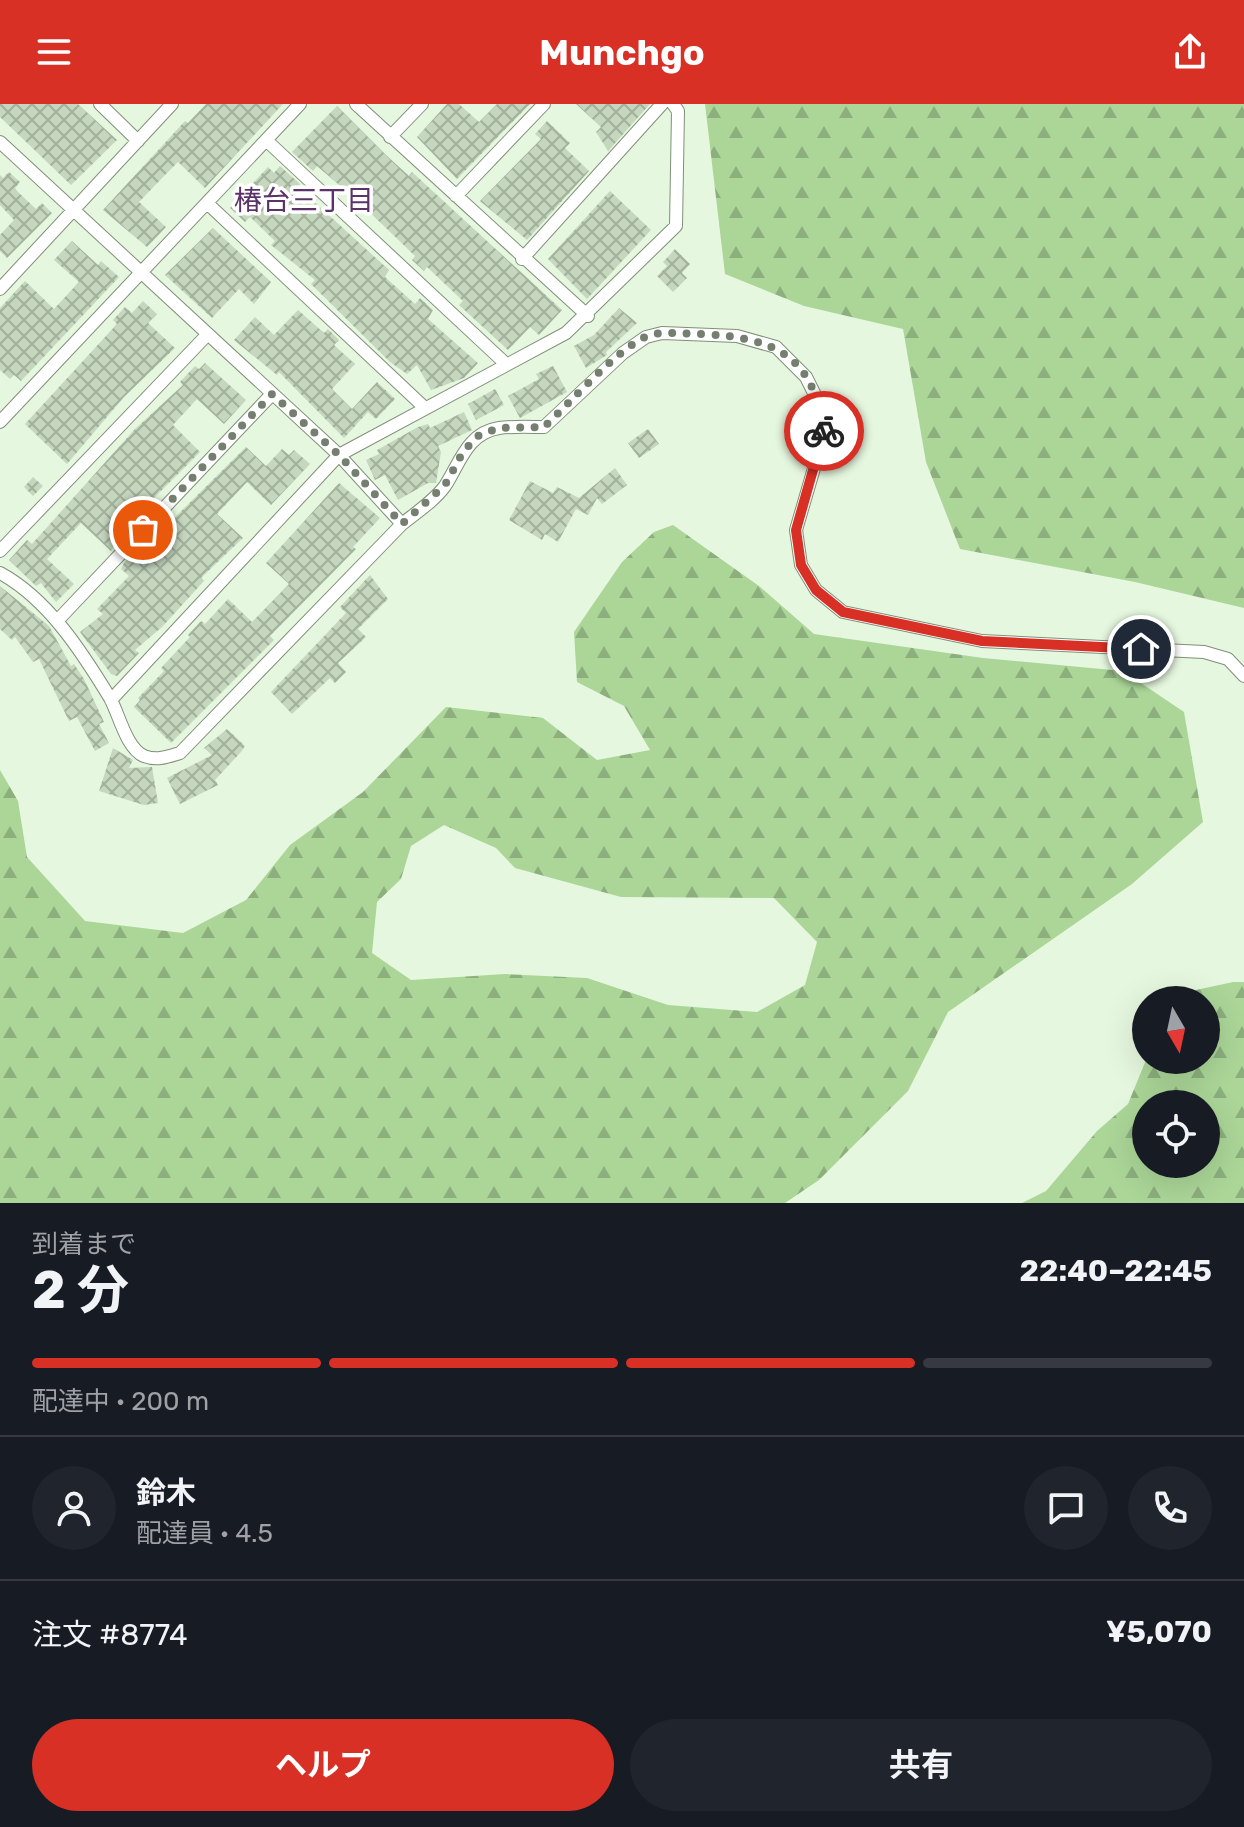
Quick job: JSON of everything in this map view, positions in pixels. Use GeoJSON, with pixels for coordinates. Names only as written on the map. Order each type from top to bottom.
{"type":"FeatureCollection","features":[{"type":"Feature","properties":{"kind":"street"},"geometry":{"type":"LineString","coordinates":[[100,104],[138,141]]}},
{"type":"Feature","properties":{"kind":"street"},"geometry":{"type":"LineString","coordinates":[[3,281],[172,104]]}},
{"type":"Feature","properties":{"kind":"street"},"geometry":{"type":"LineString","coordinates":[[0,422],[300,104]]}},
{"type":"Feature","properties":{"kind":"street"},"geometry":{"type":"LineString","coordinates":[[356,104],[522,259],[588,316]]}},
{"type":"Feature","properties":{"kind":"street"},"geometry":{"type":"LineString","coordinates":[[390,137],[422,104]]}},
{"type":"Feature","properties":{"kind":"street"},"geometry":{"type":"LineString","coordinates":[[456,196],[544,104]]}},
{"type":"Feature","properties":{"kind":"street"},"geometry":{"type":"LineString","coordinates":[[522,259],[662,104]]}},
{"type":"Feature","properties":{"kind":"street"},"geometry":{"type":"LineString","coordinates":[[111,700],[339,455],[566,333],[588,316],[676,226],[678,111],[673,104]]}},
{"type":"Feature","properties":{"kind":"street"},"geometry":{"type":"LineString","coordinates":[[266,140],[506,364]]}},
{"type":"Feature","properties":{"kind":"street"},"geometry":{"type":"LineString","coordinates":[[0,142],[339,455],[402,524]]}},
{"type":"Feature","properties":{"kind":"street"},"geometry":{"type":"LineString","coordinates":[[207,203],[425,408]]}},
{"type":"Feature","properties":{"kind":"street"},"geometry":{"type":"LineString","coordinates":[[0,573],[57,621],[111,700],[133,747],[142,756],[162,759],[180,753],[402,524],[445,485],[463,452],[478,436],[498,428],[544,427],[646,337],[662,333],[737,336],[781,349],[806,377],[816,397],[824,434],[796,530],[801,565],[816,590],[843,612],[982,641],[1204,652],[1228,659],[1244,676]]}},
{"type":"Feature","properties":{"kind":"street"},"geometry":{"type":"LineString","coordinates":[[0,551],[207,335]]}},
{"type":"Feature","properties":{"kind":"street"},"geometry":{"type":"LineString","coordinates":[[57,621],[272,394]]}},
{"type":"Feature","properties":{"kind":"green space"},"geometry":{"type":"Polygon","coordinates":[[[705,104],[1244,104],[1244,608],[1135,582],[960,549],[926,462],[903,329],[804,306],[725,274],[705,104]]]}},
{"type":"Feature","properties":{"kind":"green space"},"geometry":{"type":"Polygon","coordinates":[[[673,525],[759,586],[814,634],[983,658],[1123,671],[1184,712],[1203,822],[1132,884],[948,1012],[908,1091],[819,1180],[785,1203],[0,1203],[0,770],[18,801],[27,857],[85,921],[183,933],[246,900],[290,845],[363,792],[446,707],[543,718],[597,760],[650,750],[624,706],[577,682],[574,632],[622,562],[654,532],[673,525]],[[444,825],[411,846],[401,879],[377,902],[372,953],[411,980],[505,974],[587,978],[668,1005],[757,1012],[805,985],[817,942],[774,898],[621,897],[515,868],[496,848],[444,825]]]}},
{"type":"Feature","properties":{"kind":"green space"},"geometry":{"type":"Polygon","coordinates":[[[1244,982],[1244,1203],[1022,1203],[1046,1191],[1097,1131],[1128,1104],[1132,1094],[1132,1178],[1220,1178],[1220,1090],[1134,1090],[1140,1074],[1220,1074],[1220,986],[1214,986],[1244,982]]]}},
{"type":"Feature","properties":{"kind":"building"},"geometry":{"type":"Polygon","coordinates":[[[0,104],[78,104],[117,140],[71,185],[0,117],[0,104]]]}},
{"type":"Feature","properties":{"kind":"building"},"geometry":{"type":"Polygon","coordinates":[[[206,104],[283,104],[205,188],[178,162],[139,202],[166,227],[147,247],[103,210],[185,121],[188,123],[206,104]]]}},
{"type":"Feature","properties":{"kind":"building"},"geometry":{"type":"Polygon","coordinates":[[[447,104],[459,104],[479,122],[497,104],[530,104],[457,179],[417,137],[447,104]]]}},
{"type":"Feature","properties":{"kind":"building"},"geometry":{"type":"Polygon","coordinates":[[[576,104],[650,104],[608,151],[596,132],[601,127],[576,104]]]}},
{"type":"Feature","properties":{"kind":"building"},"geometry":{"type":"Polygon","coordinates":[[[337,106],[409,176],[412,172],[562,310],[539,335],[530,327],[508,350],[459,305],[463,301],[427,267],[424,271],[412,260],[415,256],[359,202],[317,166],[313,171],[292,152],[337,106]]]}},
{"type":"Feature","properties":{"kind":"building"},"geometry":{"type":"Polygon","coordinates":[[[547,121],[570,143],[565,148],[589,171],[527,240],[480,201],[541,139],[535,134],[547,121]]]}},
{"type":"Feature","properties":{"kind":"building"},"geometry":{"type":"Polygon","coordinates":[[[280,166],[300,184],[298,187],[389,270],[385,277],[415,304],[420,298],[433,310],[428,319],[478,363],[464,378],[431,390],[417,365],[407,374],[390,362],[311,284],[315,280],[271,245],[275,241],[250,217],[245,222],[230,208],[268,167],[274,173],[280,166]]]}},
{"type":"Feature","properties":{"kind":"building"},"geometry":{"type":"Polygon","coordinates":[[[9,172],[20,182],[15,188],[18,192],[36,209],[42,203],[52,213],[7,258],[0,251],[0,235],[14,220],[0,205],[0,175],[3,178],[9,172]]]}},
{"type":"Feature","properties":{"kind":"building"},"geometry":{"type":"Polygon","coordinates":[[[610,191],[651,230],[587,299],[548,259],[610,191]]]}},
{"type":"Feature","properties":{"kind":"building"},"geometry":{"type":"Polygon","coordinates":[[[213,228],[271,282],[254,304],[239,289],[212,318],[165,275],[213,228]]]}},
{"type":"Feature","properties":{"kind":"building"},"geometry":{"type":"Polygon","coordinates":[[[72,241],[98,265],[101,261],[119,277],[21,381],[14,375],[10,379],[0,370],[0,308],[25,281],[54,309],[79,282],[54,260],[72,241]]]}},
{"type":"Feature","properties":{"kind":"building"},"geometry":{"type":"Polygon","coordinates":[[[675,249],[690,264],[682,273],[687,278],[673,292],[657,276],[667,266],[663,262],[675,249]]]}},
{"type":"Feature","properties":{"kind":"building"},"geometry":{"type":"Polygon","coordinates":[[[143,301],[157,314],[148,323],[175,348],[124,397],[67,464],[25,424],[117,324],[113,320],[125,307],[132,313],[143,301]]]}},
{"type":"Feature","properties":{"kind":"building"},"geometry":{"type":"Polygon","coordinates":[[[619,308],[637,323],[606,352],[607,355],[586,368],[574,346],[594,335],[619,308]]]}},
{"type":"Feature","properties":{"kind":"building"},"geometry":{"type":"Polygon","coordinates":[[[298,310],[324,333],[328,329],[339,340],[334,345],[355,364],[332,389],[352,409],[377,382],[395,399],[376,419],[368,412],[344,438],[279,372],[277,375],[234,340],[255,317],[274,335],[298,310]]]}},
{"type":"Feature","properties":{"kind":"building"},"geometry":{"type":"Polygon","coordinates":[[[205,363],[246,400],[224,424],[197,399],[173,425],[200,452],[126,526],[111,551],[81,523],[47,559],[74,584],[56,602],[41,583],[36,586],[9,560],[27,540],[32,544],[135,429],[183,385],[180,382],[195,366],[199,369],[205,363]]]}},
{"type":"Feature","properties":{"kind":"building"},"geometry":{"type":"Polygon","coordinates":[[[553,366],[567,392],[520,418],[508,396],[539,379],[536,374],[553,366]]]}},
{"type":"Feature","properties":{"kind":"building"},"geometry":{"type":"Polygon","coordinates":[[[495,389],[504,405],[476,420],[468,404],[495,389]]]}},
{"type":"Feature","properties":{"kind":"building"},"geometry":{"type":"Polygon","coordinates":[[[464,412],[472,430],[438,446],[441,452],[436,483],[428,483],[398,500],[385,475],[375,480],[366,460],[379,454],[377,450],[418,427],[428,424],[430,428],[464,412]]]}},
{"type":"Feature","properties":{"kind":"building"},"geometry":{"type":"Polygon","coordinates":[[[648,429],[659,444],[639,458],[628,443],[648,429]]]}},
{"type":"Feature","properties":{"kind":"building"},"geometry":{"type":"Polygon","coordinates":[[[246,447],[266,466],[282,449],[289,455],[294,450],[310,464],[271,505],[247,482],[217,514],[243,538],[201,578],[204,581],[162,627],[135,650],[139,653],[117,676],[111,674],[80,632],[103,614],[97,609],[129,576],[121,569],[124,563],[134,553],[142,561],[167,535],[162,530],[246,447]]]}},
{"type":"Feature","properties":{"kind":"building"},"geometry":{"type":"Polygon","coordinates":[[[615,468],[627,485],[602,504],[597,498],[588,515],[576,509],[558,542],[545,534],[542,540],[509,520],[530,481],[553,493],[557,487],[579,498],[615,468]]]}},
{"type":"Feature","properties":{"kind":"building"},"geometry":{"type":"Polygon","coordinates":[[[33,477],[43,486],[33,496],[24,487],[33,477]]]}},
{"type":"Feature","properties":{"kind":"building"},"geometry":{"type":"Polygon","coordinates":[[[339,483],[380,518],[353,547],[356,549],[270,636],[274,640],[171,743],[134,707],[140,700],[138,698],[164,671],[161,668],[190,637],[188,635],[201,621],[205,624],[228,599],[252,622],[289,584],[266,563],[339,483]]]}},
{"type":"Feature","properties":{"kind":"building"},"geometry":{"type":"Polygon","coordinates":[[[370,575],[388,599],[358,629],[366,637],[338,663],[346,672],[335,683],[330,678],[292,714],[271,692],[346,613],[340,607],[370,575]]]}},
{"type":"Feature","properties":{"kind":"building"},"geometry":{"type":"Polygon","coordinates":[[[0,586],[49,626],[71,666],[74,664],[84,679],[104,722],[99,724],[109,743],[95,751],[77,717],[69,721],[39,659],[33,662],[15,637],[12,640],[0,629],[0,586]]]}},
{"type":"Feature","properties":{"kind":"building"},"geometry":{"type":"Polygon","coordinates":[[[227,729],[245,746],[215,780],[218,785],[180,804],[167,778],[212,755],[204,748],[227,729]]]}},
{"type":"Feature","properties":{"kind":"building"},"geometry":{"type":"Polygon","coordinates":[[[113,748],[133,760],[129,768],[152,767],[158,803],[144,805],[99,791],[113,748]]]}},
{"type":"Feature","properties":{"kind":"way so far"},"geometry":{"type":"LineString","coordinates":[[143,530],[272,394],[339,455],[402,524],[430,502],[445,485],[463,452],[478,436],[498,428],[544,427],[623,353],[646,337],[662,333],[737,336],[781,349],[806,377],[816,397],[824,431]]}},
{"type":"Feature","properties":{"kind":"district","name":"椿台三丁目"},"geometry":{"type":"Point","coordinates":[304,200]}},
{"type":"Feature","properties":{"kind":"route"},"geometry":{"type":"LineString","coordinates":[[824,431],[821,451],[796,530],[801,565],[816,590],[843,612],[982,641],[1141,649]]}}]}
